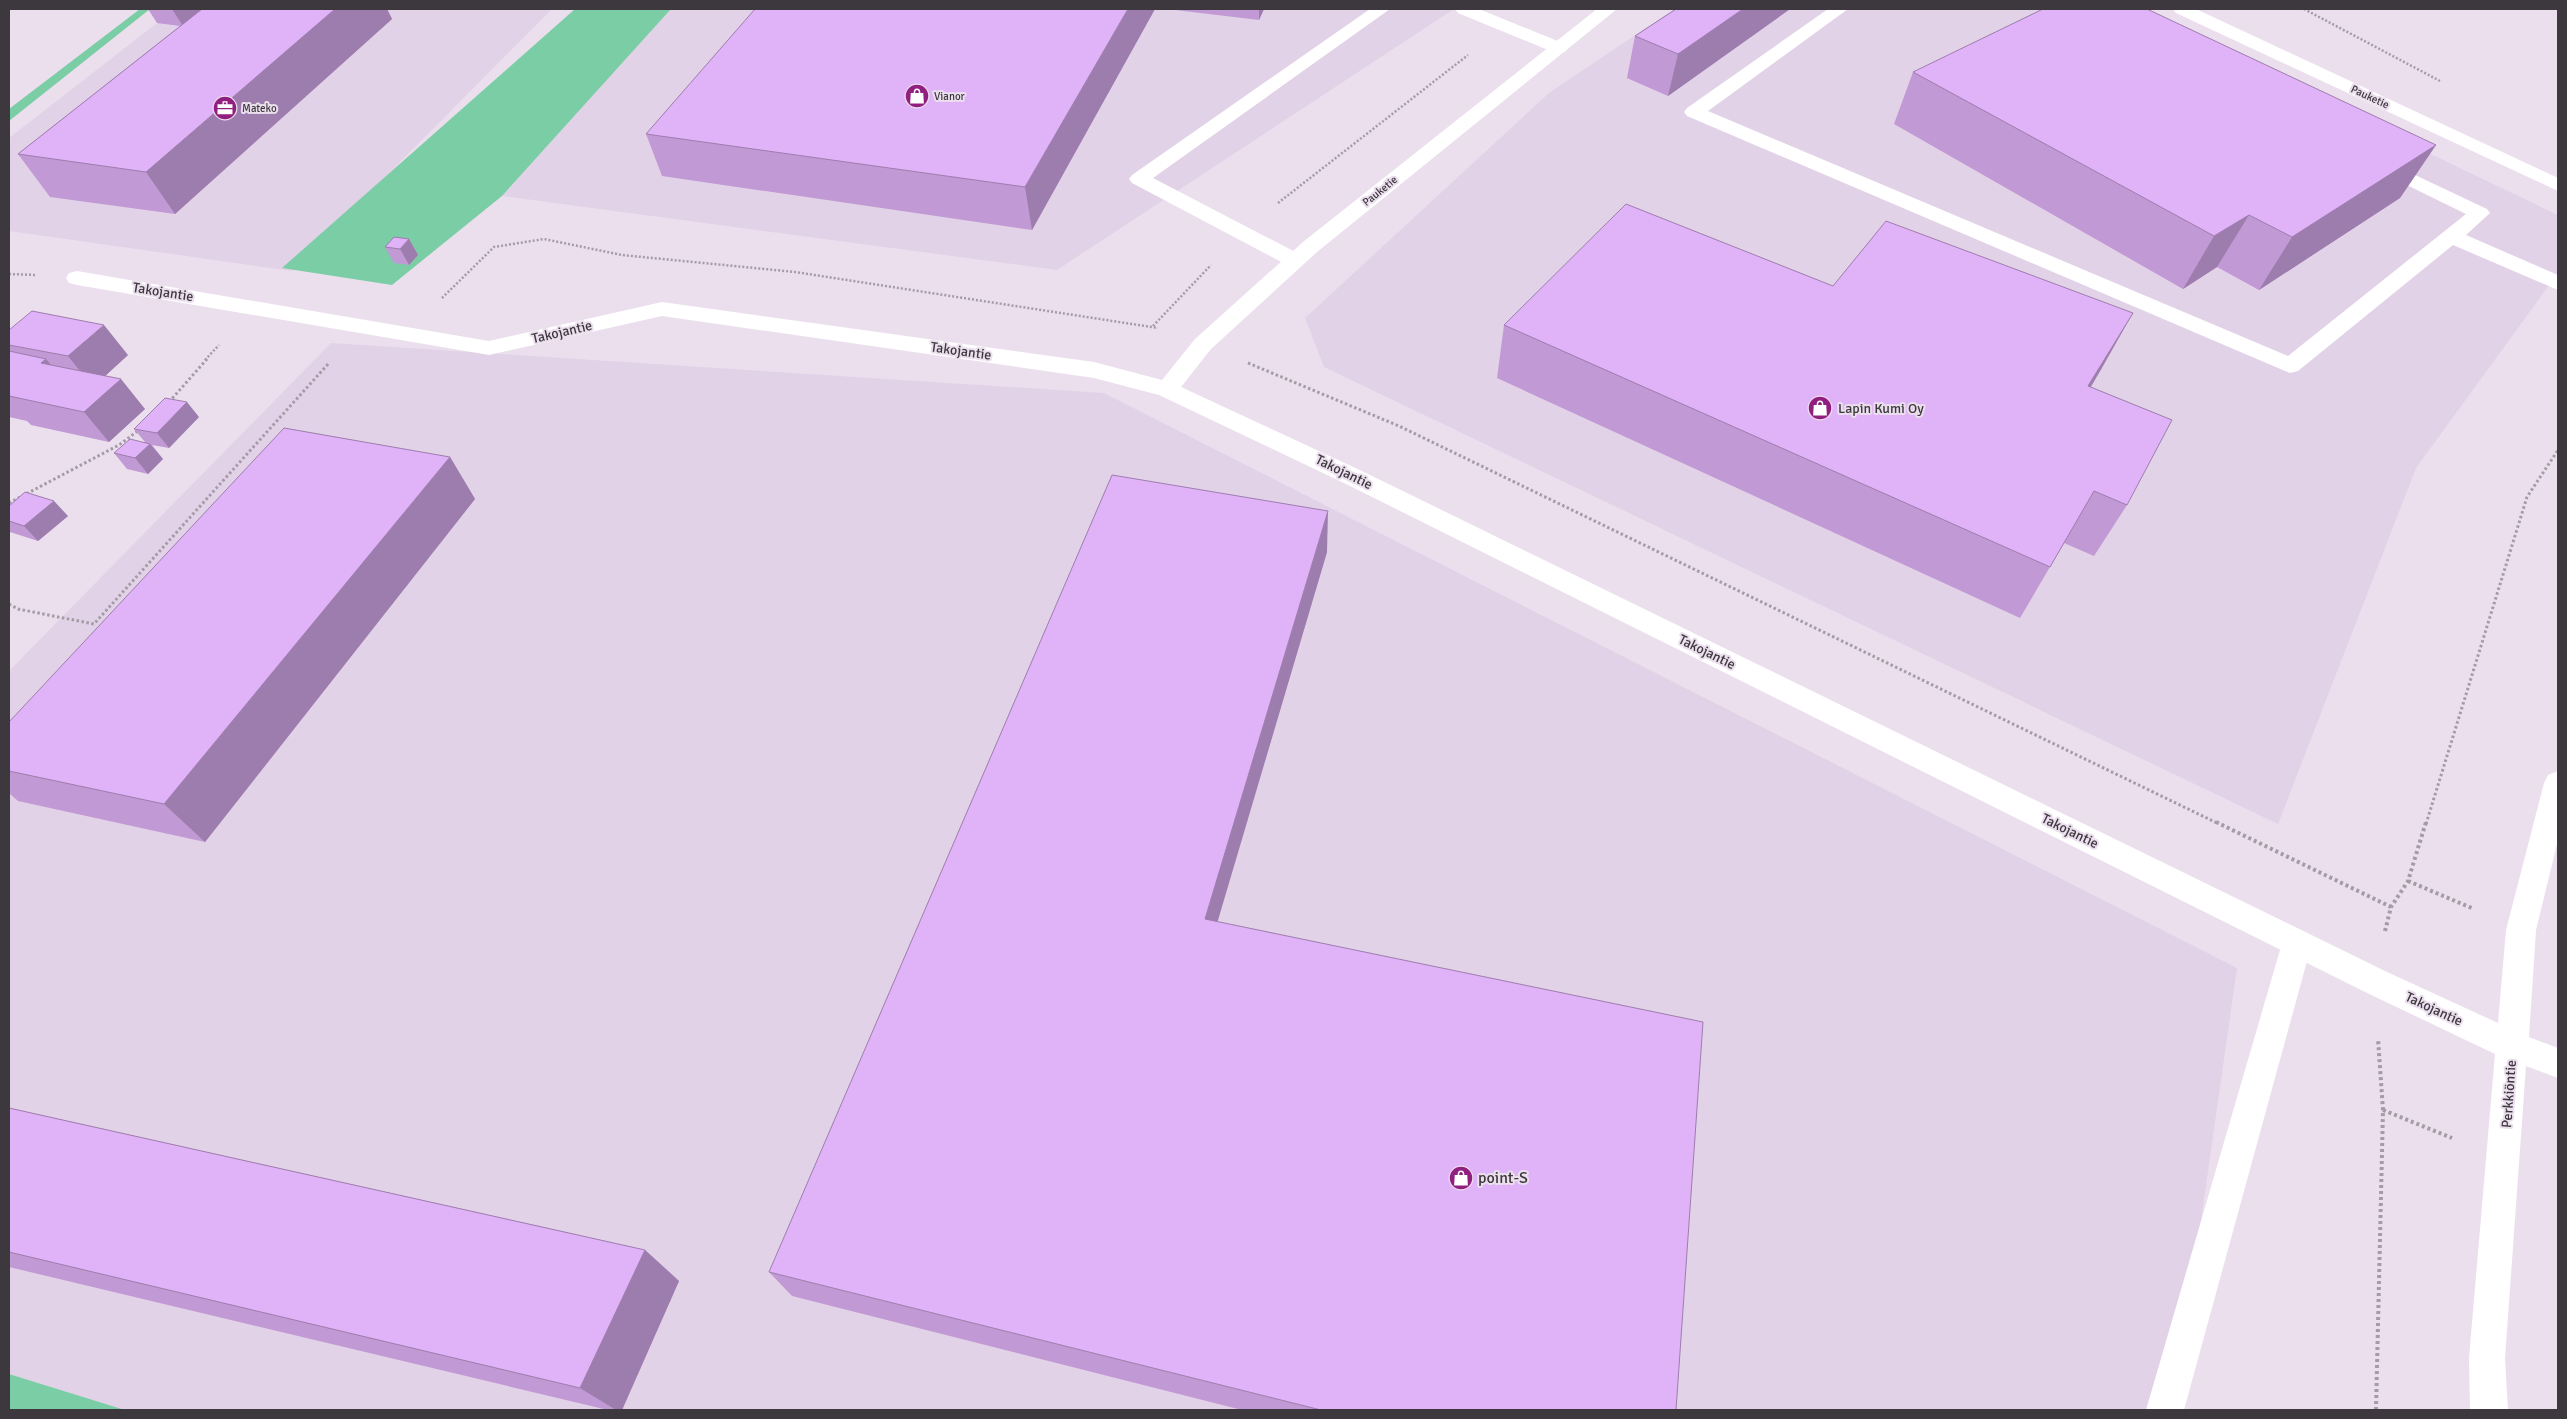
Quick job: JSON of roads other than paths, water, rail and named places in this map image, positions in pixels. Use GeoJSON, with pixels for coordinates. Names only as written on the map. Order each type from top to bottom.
{"type":"FeatureCollection","features":[{"type":"Feature","properties":{"kind":"street"},"geometry":{"type":"LineString","coordinates":[[1294,260],[1139,179],[1381,9]]}},
{"type":"Feature","properties":{"kind":"street"},"geometry":{"type":"LineString","coordinates":[[1464,9],[1559,48]]}},
{"type":"Feature","properties":{"kind":"street","name":"Pauketie"},"geometry":{"type":"LineString","coordinates":[[1167,389],[1203,344],[1294,260],[1608,9]]}},
{"type":"Feature","properties":{"kind":"street"},"geometry":{"type":"LineString","coordinates":[[1839,9],[1694,112],[2290,366],[2480,213],[2365,157]]}},
{"type":"Feature","properties":{"kind":"street","name":"Pauketie"},"geometry":{"type":"LineString","coordinates":[[2182,9],[2558,185]]}},
{"type":"Feature","properties":{"kind":"street"},"geometry":{"type":"LineString","coordinates":[[2450,236],[2558,283]]}},
{"type":"Feature","properties":{"kind":"street","name":"Takojantie"},"geometry":{"type":"LineString","coordinates":[[77,278],[489,348],[662,309],[1094,370],[1167,389],[1355,478],[2374,981],[2513,1046],[2558,1063]]}},
{"type":"Feature","properties":{"kind":"street","name":"Perkkiöntie"},"geometry":{"type":"LineString","coordinates":[[2489,1410],[2487,1358],[2521,930],[2558,782]]}},
{"type":"Feature","properties":{"kind":"street"},"geometry":{"type":"LineString","coordinates":[[2165,1410],[2296,943]]}},
{"type":"Feature","properties":{"kind":"place","name":"Vianor"},"geometry":{"type":"Point","coordinates":[917,96]}},
{"type":"Feature","properties":{"kind":"place","name":"Mateko"},"geometry":{"type":"Point","coordinates":[225,108]}},
{"type":"Feature","properties":{"kind":"place","name":"Lapin Kumi Oy"},"geometry":{"type":"Point","coordinates":[1820,408]}},
{"type":"Feature","properties":{"kind":"place","name":"point-S"},"geometry":{"type":"Point","coordinates":[1461,1178]}}]}
